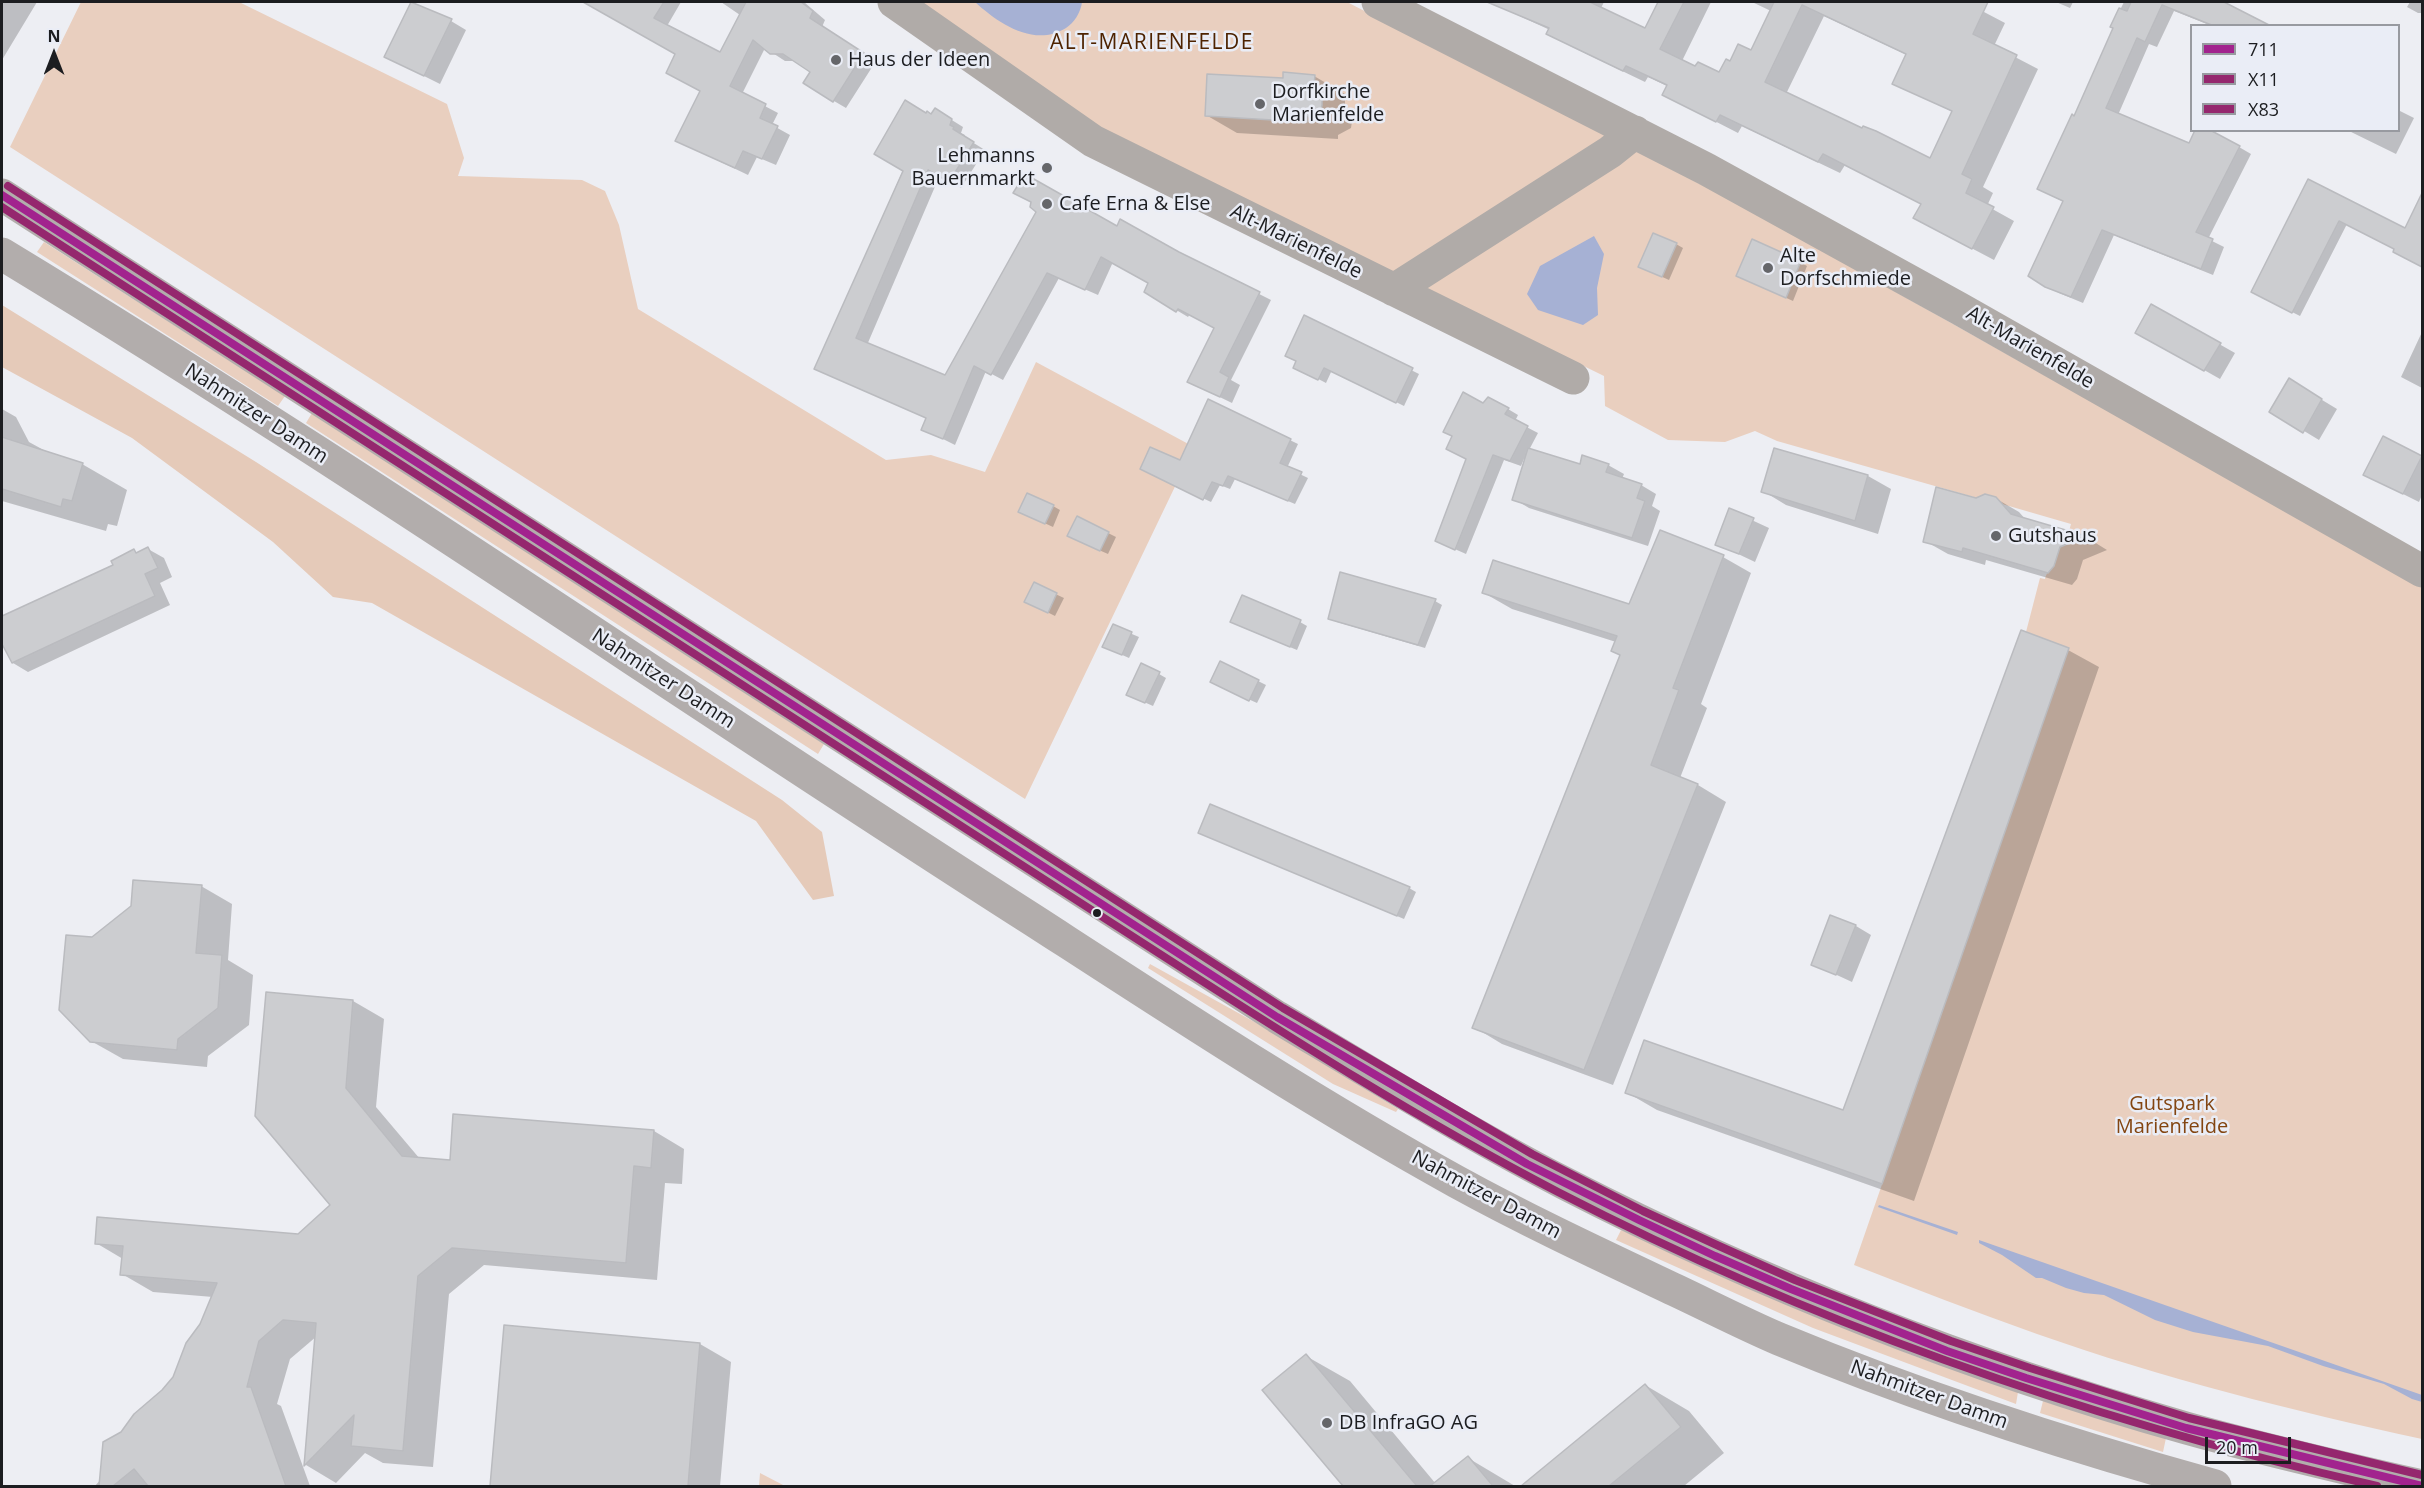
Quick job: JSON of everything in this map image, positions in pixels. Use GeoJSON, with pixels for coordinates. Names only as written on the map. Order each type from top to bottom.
{"type":"FeatureCollection","features":[{"type":"Feature","properties":{"kind":"main road"},"geometry":{"type":"LineString","coordinates":[[2,195],[1277,1017],[1422,1105],[1563,1182],[1722,1259],[1938,1347],[2066,1391],[2183,1427],[2298,1458],[2422,1486]]}},
{"type":"Feature","properties":{"kind":"main road","name":"Nahmitzer Damm"},"geometry":{"type":"LineString","coordinates":[[2,254],[93,309],[369,485],[887,827],[1118,975],[1290,1084],[1451,1178],[1539,1225],[1773,1336],[1907,1390],[2058,1441],[2215,1486]]}},
{"type":"Feature","properties":{"kind":"street","name":"Alt-Marienfelde"},"geometry":{"type":"LineString","coordinates":[[894,2],[1093,141],[1573,378]]}},
{"type":"Feature","properties":{"kind":"street","name":"Alt-Marienfelde"},"geometry":{"type":"LineString","coordinates":[[1378,2],[1635,132],[1950,303],[2422,571]]}},
{"type":"Feature","properties":{"kind":"street"},"geometry":{"type":"LineString","coordinates":[[1394,290],[1610,152],[1635,132]]}},
{"type":"Feature","properties":{"kind":"green space"},"geometry":{"type":"Polygon","coordinates":[[[81,2],[239,2],[447,104],[464,158],[458,176],[582,180],[605,191],[619,225],[638,309],[886,460],[931,455],[985,472],[1036,362],[1194,447],[1025,799],[10,147],[81,2]]]}},
{"type":"Feature","properties":{"kind":"green space","name":"Gutspark Marienfelde"},"geometry":{"type":"Polygon","coordinates":[[[918,2],[1347,2],[1741,205],[2422,587],[2422,1439],[2276,1405],[2132,1365],[2014,1326],[1854,1265],[2068,649],[2026,632],[2040,578],[2045,579],[2055,561],[2055,549],[2065,545],[2071,524],[2002,504],[1995,497],[1986,494],[1977,498],[1777,441],[1755,431],[1725,442],[1668,440],[1605,406],[1604,376],[1097,127],[918,2]]]}},
{"type":"Feature","properties":{"kind":"green space"},"geometry":{"type":"Polygon","coordinates":[[[44,242],[285,396],[278,406],[37,252],[44,242]]]}},
{"type":"Feature","properties":{"kind":"green space"},"geometry":{"type":"Polygon","coordinates":[[[312,413],[824,744],[818,754],[306,423],[312,413]]]}},
{"type":"Feature","properties":{"kind":"green space"},"geometry":{"type":"Polygon","coordinates":[[[1150,964],[1269,1030],[1398,1109],[1396,1112],[1333,1084],[1148,968],[1150,964]]]}},
{"type":"Feature","properties":{"kind":"green space"},"geometry":{"type":"Polygon","coordinates":[[[1621,1230],[1817,1317],[1917,1357],[2018,1392],[2016,1404],[1813,1328],[1616,1240],[1621,1230]]]}},
{"type":"Feature","properties":{"kind":"green space"},"geometry":{"type":"Polygon","coordinates":[[[2043,1401],[2166,1438],[2163,1452],[2040,1413],[2043,1401]]]}},
{"type":"Feature","properties":{"kind":"green space"},"geometry":{"type":"Polygon","coordinates":[[[760,1473],[785,1486],[759,1486],[760,1473]]]}},
{"type":"Feature","properties":{"kind":"shaded area"},"geometry":{"type":"Polygon","coordinates":[[[2,305],[256,462],[782,800],[822,832],[834,896],[813,900],[756,821],[372,603],[333,597],[273,542],[132,438],[2,367],[2,305]]]}},
{"type":"Feature","properties":{"kind":"water"},"geometry":{"type":"Polygon","coordinates":[[[975,2],[1082,2],[1079,13],[1069,26],[1054,33],[1042,35],[1029,34],[1005,25],[975,2]]]}},
{"type":"Feature","properties":{"kind":"water"},"geometry":{"type":"Polygon","coordinates":[[[1594,236],[1604,254],[1597,288],[1598,315],[1583,325],[1538,310],[1527,294],[1540,266],[1594,236]]]}},
{"type":"Feature","properties":{"kind":"water"},"geometry":{"type":"Polygon","coordinates":[[[1879,1205],[1958,1232],[1957,1235],[1878,1207],[1879,1205]]]}},
{"type":"Feature","properties":{"kind":"water"},"geometry":{"type":"Polygon","coordinates":[[[1979,1240],[2422,1395],[2422,1402],[2384,1384],[2323,1366],[2268,1346],[2193,1332],[2155,1320],[2104,1295],[2084,1293],[2036,1278],[2002,1255],[1979,1243],[1979,1240]]]}},
{"type":"Feature","properties":{"kind":"building"},"geometry":{"type":"Polygon","coordinates":[[[411,2],[452,19],[424,76],[384,57],[411,2]]]}},
{"type":"Feature","properties":{"kind":"building"},"geometry":{"type":"Polygon","coordinates":[[[583,2],[664,2],[654,18],[720,52],[746,2],[801,2],[813,11],[810,18],[864,53],[833,102],[803,83],[810,72],[783,54],[770,54],[753,40],[730,86],[766,104],[760,118],[778,126],[762,159],[743,151],[735,168],[675,141],[700,91],[666,73],[675,54],[583,2]]]}},
{"type":"Feature","properties":{"kind":"building"},"geometry":{"type":"Polygon","coordinates":[[[1487,2],[1590,2],[1645,28],[1658,2],[1684,2],[1660,49],[1695,66],[1698,62],[1719,72],[1726,59],[1730,61],[1738,44],[1751,50],[1774,2],[1988,2],[1973,34],[2017,55],[1962,174],[1972,179],[1966,193],[1994,207],[1972,249],[1913,218],[1921,204],[1823,154],[1818,162],[1720,115],[1716,122],[1662,95],[1667,85],[1626,66],[1623,71],[1546,34],[1549,28],[1487,2]],[[1802,5],[1765,82],[1862,128],[1863,126],[1876,131],[1930,158],[1952,111],[1892,84],[1906,54],[1802,5]]]}},
{"type":"Feature","properties":{"kind":"building"},"geometry":{"type":"Polygon","coordinates":[[[2131,2],[2224,2],[2267,24],[2209,24],[2162,5],[2145,42],[2137,38],[2106,108],[2189,143],[2194,132],[2214,132],[2240,146],[2196,232],[2213,239],[2201,269],[2102,230],[2071,297],[2045,287],[2028,276],[2063,201],[2037,189],[2072,114],[2074,116],[2113,28],[2110,27],[2119,8],[2127,11],[2131,2]]]}},
{"type":"Feature","properties":{"kind":"building","name":"Dorfkirche Marienfelde"},"geometry":{"type":"Polygon","coordinates":[[[1283,72],[1315,75],[1314,86],[1322,96],[1322,105],[1321,110],[1307,117],[1307,122],[1205,116],[1207,74],[1283,78],[1283,72]]]}},
{"type":"Feature","properties":{"kind":"building"},"geometry":{"type":"Polygon","coordinates":[[[905,100],[926,113],[927,111],[931,114],[935,108],[952,119],[950,125],[954,127],[953,129],[974,142],[949,182],[928,170],[856,338],[945,375],[1036,212],[1030,207],[1031,202],[1013,193],[1025,174],[1117,226],[1120,219],[1179,252],[1260,292],[1220,372],[1229,377],[1220,397],[1187,382],[1214,328],[1178,309],[1176,312],[1144,292],[1148,283],[1101,257],[1085,290],[1047,273],[991,375],[974,366],[943,439],[921,430],[926,418],[814,369],[903,171],[874,154],[905,100]]]}},
{"type":"Feature","properties":{"kind":"building"},"geometry":{"type":"Polygon","coordinates":[[[2308,179],[2405,228],[2422,193],[2422,267],[2393,252],[2394,249],[2339,221],[2292,313],[2251,292],[2308,179]]]}},
{"type":"Feature","properties":{"kind":"building"},"geometry":{"type":"Polygon","coordinates":[[[1653,233],[1677,243],[1662,277],[1638,267],[1653,233]]]}},
{"type":"Feature","properties":{"kind":"building","name":"Alte Dorfschmiede"},"geometry":{"type":"Polygon","coordinates":[[[1752,239],[1801,261],[1786,298],[1736,276],[1752,239]]]}},
{"type":"Feature","properties":{"kind":"building"},"geometry":{"type":"Polygon","coordinates":[[[2151,304],[2221,343],[2204,371],[2135,333],[2151,304]]]}},
{"type":"Feature","properties":{"kind":"building"},"geometry":{"type":"Polygon","coordinates":[[[1304,315],[1413,368],[1396,403],[1324,368],[1318,380],[1293,368],[1296,361],[1285,356],[1304,315]]]}},
{"type":"Feature","properties":{"kind":"building"},"geometry":{"type":"Polygon","coordinates":[[[2289,378],[2322,399],[2303,433],[2269,412],[2289,378]]]}},
{"type":"Feature","properties":{"kind":"building"},"geometry":{"type":"Polygon","coordinates":[[[1463,392],[1483,403],[1488,397],[1509,408],[1505,414],[1528,426],[1510,461],[1493,455],[1455,550],[1435,541],[1466,459],[1446,449],[1452,436],[1443,432],[1463,392]]]}},
{"type":"Feature","properties":{"kind":"building"},"geometry":{"type":"Polygon","coordinates":[[[1208,399],[1291,439],[1280,463],[1302,472],[1288,501],[1228,476],[1223,486],[1212,482],[1203,500],[1140,469],[1150,447],[1180,460],[1208,399]]]}},
{"type":"Feature","properties":{"kind":"building"},"geometry":{"type":"Polygon","coordinates":[[[2383,436],[2422,456],[2403,494],[2363,475],[2383,436]]]}},
{"type":"Feature","properties":{"kind":"building"},"geometry":{"type":"Polygon","coordinates":[[[2,437],[83,463],[72,501],[63,499],[61,507],[2,489],[2,437]]]}},
{"type":"Feature","properties":{"kind":"building"},"geometry":{"type":"Polygon","coordinates":[[[1528,448],[1580,464],[1582,455],[1609,464],[1606,472],[1642,484],[1637,498],[1645,501],[1632,538],[1512,500],[1528,448]]]}},
{"type":"Feature","properties":{"kind":"building"},"geometry":{"type":"Polygon","coordinates":[[[1774,448],[1868,475],[1855,521],[1761,492],[1774,448]]]}},
{"type":"Feature","properties":{"kind":"building","name":"Gutshaus"},"geometry":{"type":"Polygon","coordinates":[[[1936,487],[1976,498],[1985,494],[1996,497],[2011,514],[2086,536],[2060,547],[2054,566],[2048,573],[1963,548],[1962,552],[1923,542],[1936,487]]]}},
{"type":"Feature","properties":{"kind":"building"},"geometry":{"type":"Polygon","coordinates":[[[1027,493],[1054,505],[1045,524],[1018,512],[1027,493]]]}},
{"type":"Feature","properties":{"kind":"building"},"geometry":{"type":"Polygon","coordinates":[[[1729,508],[1754,518],[1739,554],[1715,545],[1729,508]]]}},
{"type":"Feature","properties":{"kind":"building"},"geometry":{"type":"Polygon","coordinates":[[[1077,516],[1109,532],[1100,551],[1067,536],[1077,516]]]}},
{"type":"Feature","properties":{"kind":"building"},"geometry":{"type":"Polygon","coordinates":[[[1660,530],[1724,555],[1673,688],[1679,690],[1651,765],[1698,784],[1584,1070],[1472,1028],[1620,655],[1611,651],[1617,636],[1482,593],[1493,560],[1629,604],[1660,530]]]}},
{"type":"Feature","properties":{"kind":"building"},"geometry":{"type":"Polygon","coordinates":[[[148,547],[158,568],[145,574],[155,596],[12,663],[2,644],[2,616],[113,565],[111,561],[134,549],[136,553],[148,547]]]}},
{"type":"Feature","properties":{"kind":"building"},"geometry":{"type":"Polygon","coordinates":[[[1340,572],[1436,599],[1418,645],[1328,619],[1340,572]]]}},
{"type":"Feature","properties":{"kind":"building"},"geometry":{"type":"Polygon","coordinates":[[[1034,582],[1057,593],[1048,613],[1024,602],[1034,582]]]}},
{"type":"Feature","properties":{"kind":"building"},"geometry":{"type":"Polygon","coordinates":[[[1242,595],[1301,620],[1290,647],[1230,622],[1242,595]]]}},
{"type":"Feature","properties":{"kind":"building"},"geometry":{"type":"Polygon","coordinates":[[[1113,624],[1132,632],[1122,655],[1102,647],[1113,624]]]}},
{"type":"Feature","properties":{"kind":"building"},"geometry":{"type":"Polygon","coordinates":[[[2021,630],[2069,648],[1882,1184],[1625,1093],[1644,1040],[1843,1110],[2021,630]]]}},
{"type":"Feature","properties":{"kind":"building"},"geometry":{"type":"Polygon","coordinates":[[[1220,661],[1259,680],[1249,701],[1210,682],[1220,661]]]}},
{"type":"Feature","properties":{"kind":"building"},"geometry":{"type":"Polygon","coordinates":[[[1141,663],[1160,672],[1145,703],[1126,695],[1141,663]]]}},
{"type":"Feature","properties":{"kind":"building"},"geometry":{"type":"Polygon","coordinates":[[[1210,804],[1410,887],[1397,916],[1198,833],[1210,804]]]}},
{"type":"Feature","properties":{"kind":"building"},"geometry":{"type":"Polygon","coordinates":[[[133,880],[202,885],[196,953],[222,955],[218,1008],[178,1039],[177,1050],[90,1042],[59,1010],[66,935],[92,937],[131,906],[133,880]]]}},
{"type":"Feature","properties":{"kind":"building"},"geometry":{"type":"Polygon","coordinates":[[[1830,915],[1856,925],[1836,975],[1811,965],[1830,915]]]}},
{"type":"Feature","properties":{"kind":"building"},"geometry":{"type":"Polygon","coordinates":[[[266,992],[353,1000],[346,1088],[402,1156],[450,1160],[453,1114],[654,1130],[651,1168],[634,1166],[626,1263],[452,1248],[418,1276],[403,1451],[351,1446],[354,1415],[304,1466],[316,1323],[283,1320],[259,1341],[247,1387],[251,1387],[286,1486],[148,1486],[134,1469],[113,1486],[99,1486],[103,1442],[121,1432],[134,1414],[162,1390],[173,1377],[186,1343],[200,1324],[217,1283],[120,1275],[123,1246],[95,1244],[97,1217],[298,1234],[330,1205],[255,1116],[266,992]]]}},
{"type":"Feature","properties":{"kind":"building"},"geometry":{"type":"Polygon","coordinates":[[[504,1325],[700,1343],[688,1486],[490,1486],[504,1325]]]}},
{"type":"Feature","properties":{"kind":"building","name":"DB InfraGO AG"},"geometry":{"type":"Polygon","coordinates":[[[1306,1354],[1417,1486],[1343,1486],[1262,1390],[1306,1354]]]}},
{"type":"Feature","properties":{"kind":"building"},"geometry":{"type":"Polygon","coordinates":[[[1645,1384],[1681,1427],[1609,1486],[1521,1486],[1645,1384]]]}},
{"type":"Feature","properties":{"kind":"building"},"geometry":{"type":"Polygon","coordinates":[[[1468,1456],[1493,1486],[1430,1486],[1468,1456]]]}},
{"type":"Feature","properties":{"kind":"transit line","name":"X83"},"geometry":{"type":"LineString","coordinates":[[8,186],[1283,1008],[1532,1154],[1643,1211],[1795,1280],[1951,1341],[2189,1418],[2422,1475]]}},
{"type":"Feature","properties":{"kind":"transit line","name":"711"},"geometry":{"type":"LineString","coordinates":[[2,195],[1277,1017],[1527,1164],[1715,1256],[1947,1351],[2186,1428],[2422,1486]]}},
{"type":"Feature","properties":{"kind":"transit line","name":"X11"},"geometry":{"type":"LineString","coordinates":[[2,207],[1306,1047],[1507,1165],[1656,1240],[1755,1285],[1856,1327],[1958,1365],[2061,1400],[2166,1431],[2377,1486]]}},
{"type":"Feature","properties":{"kind":"place","name":"Haus der Ideen"},"geometry":{"type":"Point","coordinates":[836,60]}},
{"type":"Feature","properties":{"kind":"place","name":"Dorfkirche Marienfelde"},"geometry":{"type":"Point","coordinates":[1260,104]}},
{"type":"Feature","properties":{"kind":"place","name":"Lehmanns Bauernmarkt"},"geometry":{"type":"Point","coordinates":[1047,168]}},
{"type":"Feature","properties":{"kind":"place","name":"Cafe Erna & Else"},"geometry":{"type":"Point","coordinates":[1047,204]}},
{"type":"Feature","properties":{"kind":"place","name":"Alte Dorfschmiede"},"geometry":{"type":"Point","coordinates":[1768,268]}},
{"type":"Feature","properties":{"kind":"place","name":"Gutshaus"},"geometry":{"type":"Point","coordinates":[1996,536]}},
{"type":"Feature","properties":{"kind":"place","name":"DB InfraGO AG"},"geometry":{"type":"Point","coordinates":[1327,1423]}},
{"type":"Feature","properties":{"kind":"district","name":"ALT-MARIENFELDE"},"geometry":{"type":"Point","coordinates":[1152,43]}}]}
